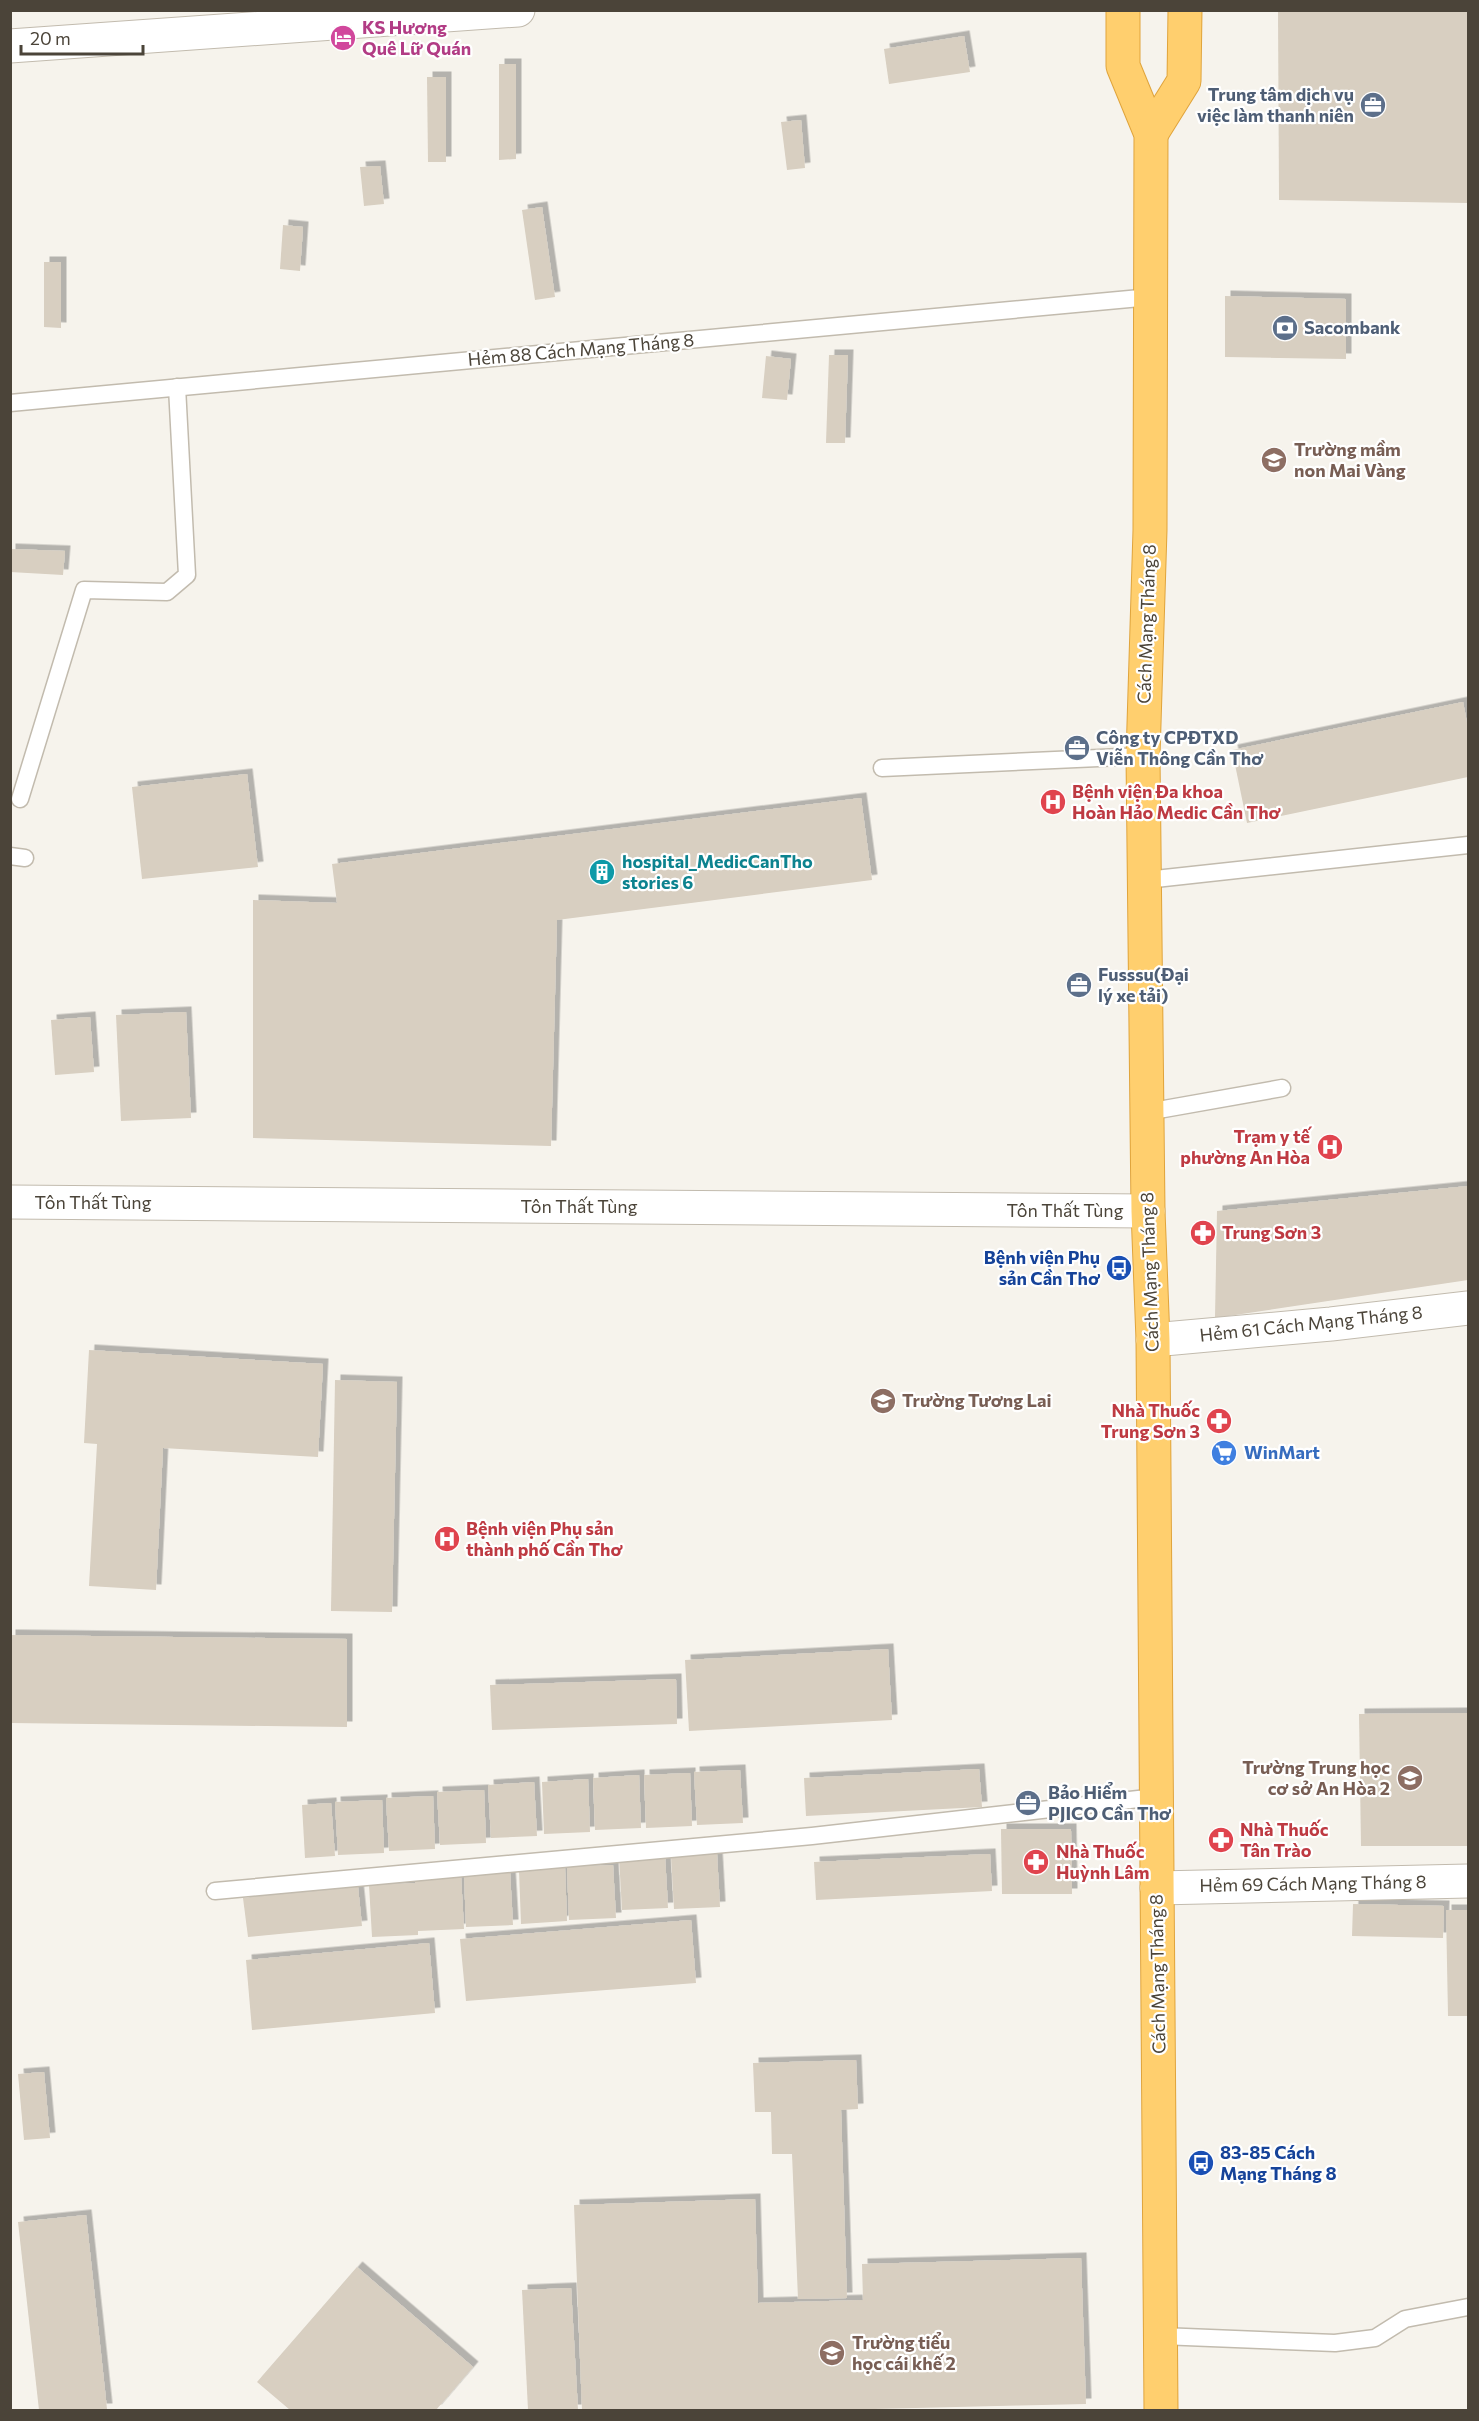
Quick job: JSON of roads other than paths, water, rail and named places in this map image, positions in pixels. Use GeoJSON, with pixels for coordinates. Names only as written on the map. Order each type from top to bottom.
{"type":"FeatureCollection","features":[{"type":"Feature","properties":{"kind":"highway","name":"Cách Mạng Tháng 8"},"geometry":{"type":"LineString","coordinates":[[1123,10],[1123,66],[1151,134],[1150,530],[1143,756],[1148,1211],[1153,1340],[1161,2410]]}},
{"type":"Feature","properties":{"kind":"highway"},"geometry":{"type":"LineString","coordinates":[[1151,134],[1184,81],[1185,10]]}},
{"type":"Feature","properties":{"kind":"street"},"geometry":{"type":"LineString","coordinates":[[10,46],[518,10]]}},
{"type":"Feature","properties":{"kind":"street","name":"Tôn Thất Tùng"},"geometry":{"type":"LineString","coordinates":[[10,1202],[1148,1211]]}},
{"type":"Feature","properties":{"kind":"street","name":"Hẻm 61 Cách Mạng Tháng 8"},"geometry":{"type":"LineString","coordinates":[[1153,1340],[1331,1324],[1468,1308]]}},
{"type":"Feature","properties":{"kind":"street","name":"Hẻm 69 Cách Mạng Tháng 8"},"geometry":{"type":"LineString","coordinates":[[1157,1888],[1468,1881]]}},
{"type":"Feature","properties":{"kind":"lane","name":"Hẻm 88 Cách Mạng Tháng 8"},"geometry":{"type":"LineString","coordinates":[[10,403],[1151,297]]}},
{"type":"Feature","properties":{"kind":"lane"},"geometry":{"type":"LineString","coordinates":[[20,799],[84,590],[167,592],[187,575],[177,387]]}},
{"type":"Feature","properties":{"kind":"lane"},"geometry":{"type":"LineString","coordinates":[[882,768],[1143,756]]}},
{"type":"Feature","properties":{"kind":"lane"},"geometry":{"type":"LineString","coordinates":[[1146,880],[1468,845]]}},
{"type":"Feature","properties":{"kind":"lane"},"geometry":{"type":"LineString","coordinates":[[1147,1112],[1282,1089]]}},
{"type":"Feature","properties":{"kind":"lane"},"geometry":{"type":"LineString","coordinates":[[215,1891],[812,1836],[1156,1797]]}},
{"type":"Feature","properties":{"kind":"lane"},"geometry":{"type":"LineString","coordinates":[[1161,2336],[1335,2343],[1375,2338],[1405,2319],[1468,2307]]}},
{"type":"Feature","properties":{"kind":"place","name":"KS Hương Quê Lữ Quán"},"geometry":{"type":"Point","coordinates":[343,38]}},
{"type":"Feature","properties":{"kind":"place","name":"Trung tâm dịch vụ việc làm thanh niên"},"geometry":{"type":"Point","coordinates":[1373,105]}},
{"type":"Feature","properties":{"kind":"place","name":"Sacombank"},"geometry":{"type":"Point","coordinates":[1285,328]}},
{"type":"Feature","properties":{"kind":"place","name":"Trường mầm non Mai Vàng"},"geometry":{"type":"Point","coordinates":[1274,460]}},
{"type":"Feature","properties":{"kind":"place","name":"Công ty CPĐTXD Viễn Thông Cần Thơ"},"geometry":{"type":"Point","coordinates":[1077,748]}},
{"type":"Feature","properties":{"kind":"place","name":"Bệnh viện Đa khoa Hoàn Hảo Medic Cần Thơ"},"geometry":{"type":"Point","coordinates":[1053,802]}},
{"type":"Feature","properties":{"kind":"place","name":"hospital_MedicCanTho stories 6"},"geometry":{"type":"Point","coordinates":[602,872]}},
{"type":"Feature","properties":{"kind":"place","name":"Fusssu(Đại lý xe tải)"},"geometry":{"type":"Point","coordinates":[1079,985]}},
{"type":"Feature","properties":{"kind":"place","name":"Trạm y tế phường An Hòa"},"geometry":{"type":"Point","coordinates":[1330,1147]}},
{"type":"Feature","properties":{"kind":"place","name":"Trung Sơn 3"},"geometry":{"type":"Point","coordinates":[1203,1233]}},
{"type":"Feature","properties":{"kind":"place","name":"Bệnh viện Phụ sản Cần Thơ"},"geometry":{"type":"Point","coordinates":[1119,1268]}},
{"type":"Feature","properties":{"kind":"place","name":"Trường Tương Lai"},"geometry":{"type":"Point","coordinates":[883,1401]}},
{"type":"Feature","properties":{"kind":"place","name":"Nhà Thuốc Trung Sơn 3"},"geometry":{"type":"Point","coordinates":[1219,1421]}},
{"type":"Feature","properties":{"kind":"place","name":"WinMart"},"geometry":{"type":"Point","coordinates":[1224,1453]}},
{"type":"Feature","properties":{"kind":"place","name":"Bệnh viện Phụ sản thành phố Cần Thơ"},"geometry":{"type":"Point","coordinates":[447,1539]}},
{"type":"Feature","properties":{"kind":"place","name":"Trường Trung học cơ sở An Hòa 2"},"geometry":{"type":"Point","coordinates":[1410,1778]}},
{"type":"Feature","properties":{"kind":"place","name":"Bảo Hiểm PJICO Cần Thơ"},"geometry":{"type":"Point","coordinates":[1028,1803]}},
{"type":"Feature","properties":{"kind":"place","name":"Nhà Thuốc Tân Trào"},"geometry":{"type":"Point","coordinates":[1221,1840]}},
{"type":"Feature","properties":{"kind":"place","name":"Nhà Thuốc Huỳnh Lâm"},"geometry":{"type":"Point","coordinates":[1036,1862]}},
{"type":"Feature","properties":{"kind":"place","name":"83-85 Cách Mạng Tháng 8"},"geometry":{"type":"Point","coordinates":[1201,2163]}},
{"type":"Feature","properties":{"kind":"place","name":"Trường tiểu học cái khế 2"},"geometry":{"type":"Point","coordinates":[832,2353]}}]}
